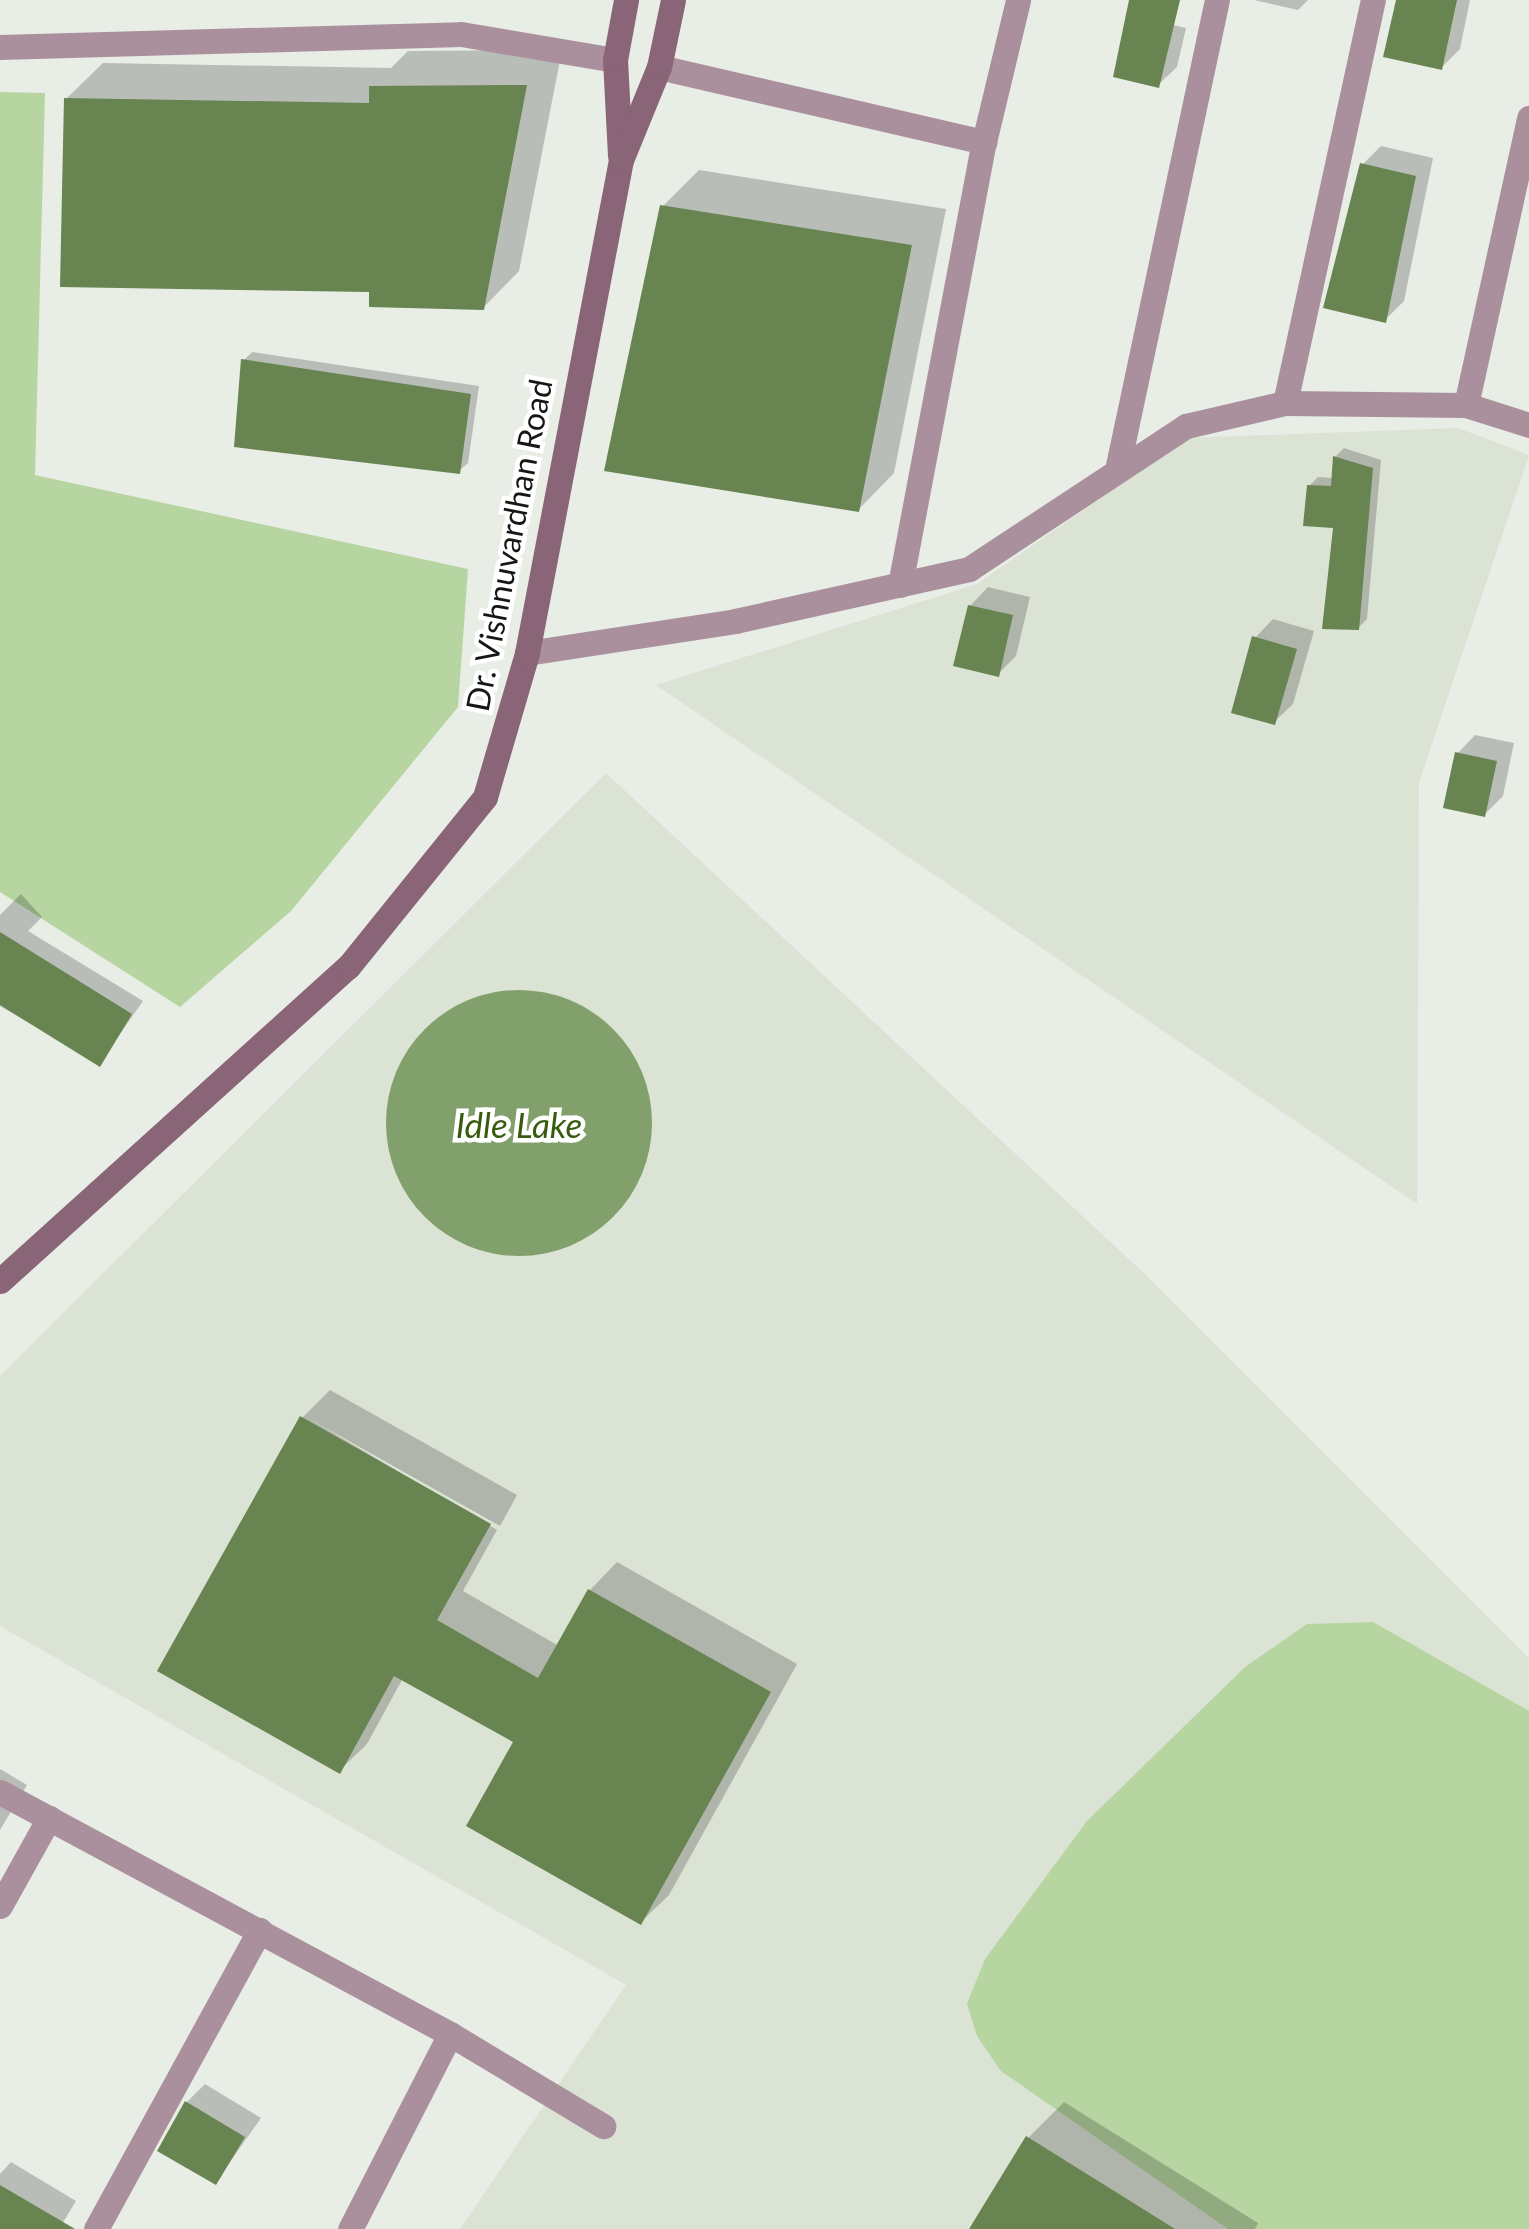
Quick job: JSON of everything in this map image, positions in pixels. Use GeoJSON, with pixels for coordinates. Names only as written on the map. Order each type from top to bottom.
{"type":"FeatureCollection","features":[{"type":"Feature","properties":{"kind":"main road","name":"Dr. Vishnuvardhan Road"},"geometry":{"type":"LineString","coordinates":[[620,160],[615,60],[626,0]]}},
{"type":"Feature","properties":{"kind":"main road","name":"Dr. Vishnuvardhan Road"},"geometry":{"type":"LineString","coordinates":[[0,1280],[348,967],[486,796],[527,654],[620,160],[659,67],[673,0]]}},
{"type":"Feature","properties":{"kind":"street"},"geometry":{"type":"LineString","coordinates":[[900,585],[984,142],[1018,0]]}},
{"type":"Feature","properties":{"kind":"street"},"geometry":{"type":"LineString","coordinates":[[1117,470],[1217,0]]}},
{"type":"Feature","properties":{"kind":"street"},"geometry":{"type":"LineString","coordinates":[[1284,403],[1373,0]]}},
{"type":"Feature","properties":{"kind":"street"},"geometry":{"type":"LineString","coordinates":[[0,47],[461,34],[615,60]]}},
{"type":"Feature","properties":{"kind":"street"},"geometry":{"type":"LineString","coordinates":[[659,67],[984,142]]}},
{"type":"Feature","properties":{"kind":"street"},"geometry":{"type":"LineString","coordinates":[[1466,405],[1529,118]]}},
{"type":"Feature","properties":{"kind":"street"},"geometry":{"type":"LineString","coordinates":[[527,654],[735,622],[970,569],[1186,426],[1284,403],[1466,405],[1528,423]]}},
{"type":"Feature","properties":{"kind":"street"},"geometry":{"type":"LineString","coordinates":[[0,1792],[450,2034],[602,2126]]}},
{"type":"Feature","properties":{"kind":"street"},"geometry":{"type":"LineString","coordinates":[[0,1906],[49,1818]]}},
{"type":"Feature","properties":{"kind":"street"},"geometry":{"type":"LineString","coordinates":[[96,2229],[260,1930]]}},
{"type":"Feature","properties":{"kind":"street"},"geometry":{"type":"LineString","coordinates":[[350,2229],[450,2034]]}},
{"type":"Feature","properties":{"kind":"shaded area"},"geometry":{"type":"Polygon","coordinates":[[[0,92],[45,93],[35,475],[468,569],[458,707],[291,911],[180,1007],[0,892],[0,92]]]}},
{"type":"Feature","properties":{"kind":"shaded area"},"geometry":{"type":"Polygon","coordinates":[[[1458,428],[1529,455],[1419,783],[1417,1204],[656,685],[977,584],[1187,438],[1458,428]]]}},
{"type":"Feature","properties":{"kind":"shaded area"},"geometry":{"type":"Polygon","coordinates":[[[606,773],[1149,1278],[1529,1658],[1529,2229],[460,2229],[626,1985],[0,1626],[0,1376],[606,773]]]}},
{"type":"Feature","properties":{"kind":"shaded area"},"geometry":{"type":"Polygon","coordinates":[[[1373,1622],[1529,1711],[1529,2229],[1228,2229],[1001,2071],[977,2036],[967,2004],[985,1959],[1087,1821],[1245,1667],[1307,1624],[1373,1622]]]}},
{"type":"Feature","properties":{"kind":"water","name":"Idle Lake"},"geometry":{"type":"Polygon","coordinates":[[[519,990],[545,992],[570,1000],[613,1029],[642,1072],[650,1097],[650,1149],[642,1174],[613,1217],[570,1246],[545,1254],[519,1256],[493,1254],[468,1246],[425,1217],[396,1174],[388,1149],[386,1123],[388,1097],[396,1072],[425,1029],[468,1000],[493,992],[519,990]]]}},
{"type":"Feature","properties":{"kind":"building"},"geometry":{"type":"Polygon","coordinates":[[[1129,0],[1180,0],[1159,88],[1113,77],[1129,0]]]}},
{"type":"Feature","properties":{"kind":"building"},"geometry":{"type":"Polygon","coordinates":[[[1396,0],[1457,0],[1442,70],[1383,57],[1396,0]]]}},
{"type":"Feature","properties":{"kind":"building"},"geometry":{"type":"Polygon","coordinates":[[[527,85],[484,310],[369,307],[369,292],[60,287],[64,98],[369,103],[369,86],[527,85]]]}},
{"type":"Feature","properties":{"kind":"building"},"geometry":{"type":"Polygon","coordinates":[[[1360,163],[1416,176],[1386,323],[1323,308],[1360,163]]]}},
{"type":"Feature","properties":{"kind":"building"},"geometry":{"type":"Polygon","coordinates":[[[660,205],[912,245],[859,512],[604,471],[660,205]]]}},
{"type":"Feature","properties":{"kind":"building"},"geometry":{"type":"Polygon","coordinates":[[[241,359],[471,394],[460,474],[234,447],[241,359]]]}},
{"type":"Feature","properties":{"kind":"building"},"geometry":{"type":"Polygon","coordinates":[[[1333,456],[1373,468],[1359,630],[1322,629],[1333,528],[1303,526],[1307,485],[1331,486],[1333,456]]]}},
{"type":"Feature","properties":{"kind":"building"},"geometry":{"type":"Polygon","coordinates":[[[968,605],[1013,615],[999,677],[953,666],[968,605]]]}},
{"type":"Feature","properties":{"kind":"building"},"geometry":{"type":"Polygon","coordinates":[[[1252,636],[1297,649],[1275,725],[1231,713],[1252,636]]]}},
{"type":"Feature","properties":{"kind":"building"},"geometry":{"type":"Polygon","coordinates":[[[1455,752],[1497,761],[1485,817],[1443,808],[1455,752]]]}},
{"type":"Feature","properties":{"kind":"building"},"geometry":{"type":"Polygon","coordinates":[[[0,932],[132,1014],[100,1067],[0,1005],[0,932]]]}},
{"type":"Feature","properties":{"kind":"building"},"geometry":{"type":"Polygon","coordinates":[[[300,1416],[491,1524],[437,1620],[538,1678],[588,1589],[771,1692],[641,1925],[466,1826],[513,1742],[394,1676],[340,1774],[157,1671],[300,1416]]]}},
{"type":"Feature","properties":{"kind":"building"},"geometry":{"type":"Polygon","coordinates":[[[185,2101],[245,2137],[216,2185],[157,2151],[185,2101]]]}},
{"type":"Feature","properties":{"kind":"building"},"geometry":{"type":"Polygon","coordinates":[[[1026,2136],[1175,2229],[969,2229],[1026,2136]]]}},
{"type":"Feature","properties":{"kind":"building"},"geometry":{"type":"Polygon","coordinates":[[[0,2185],[75,2229],[0,2229],[0,2185]]]}}]}
